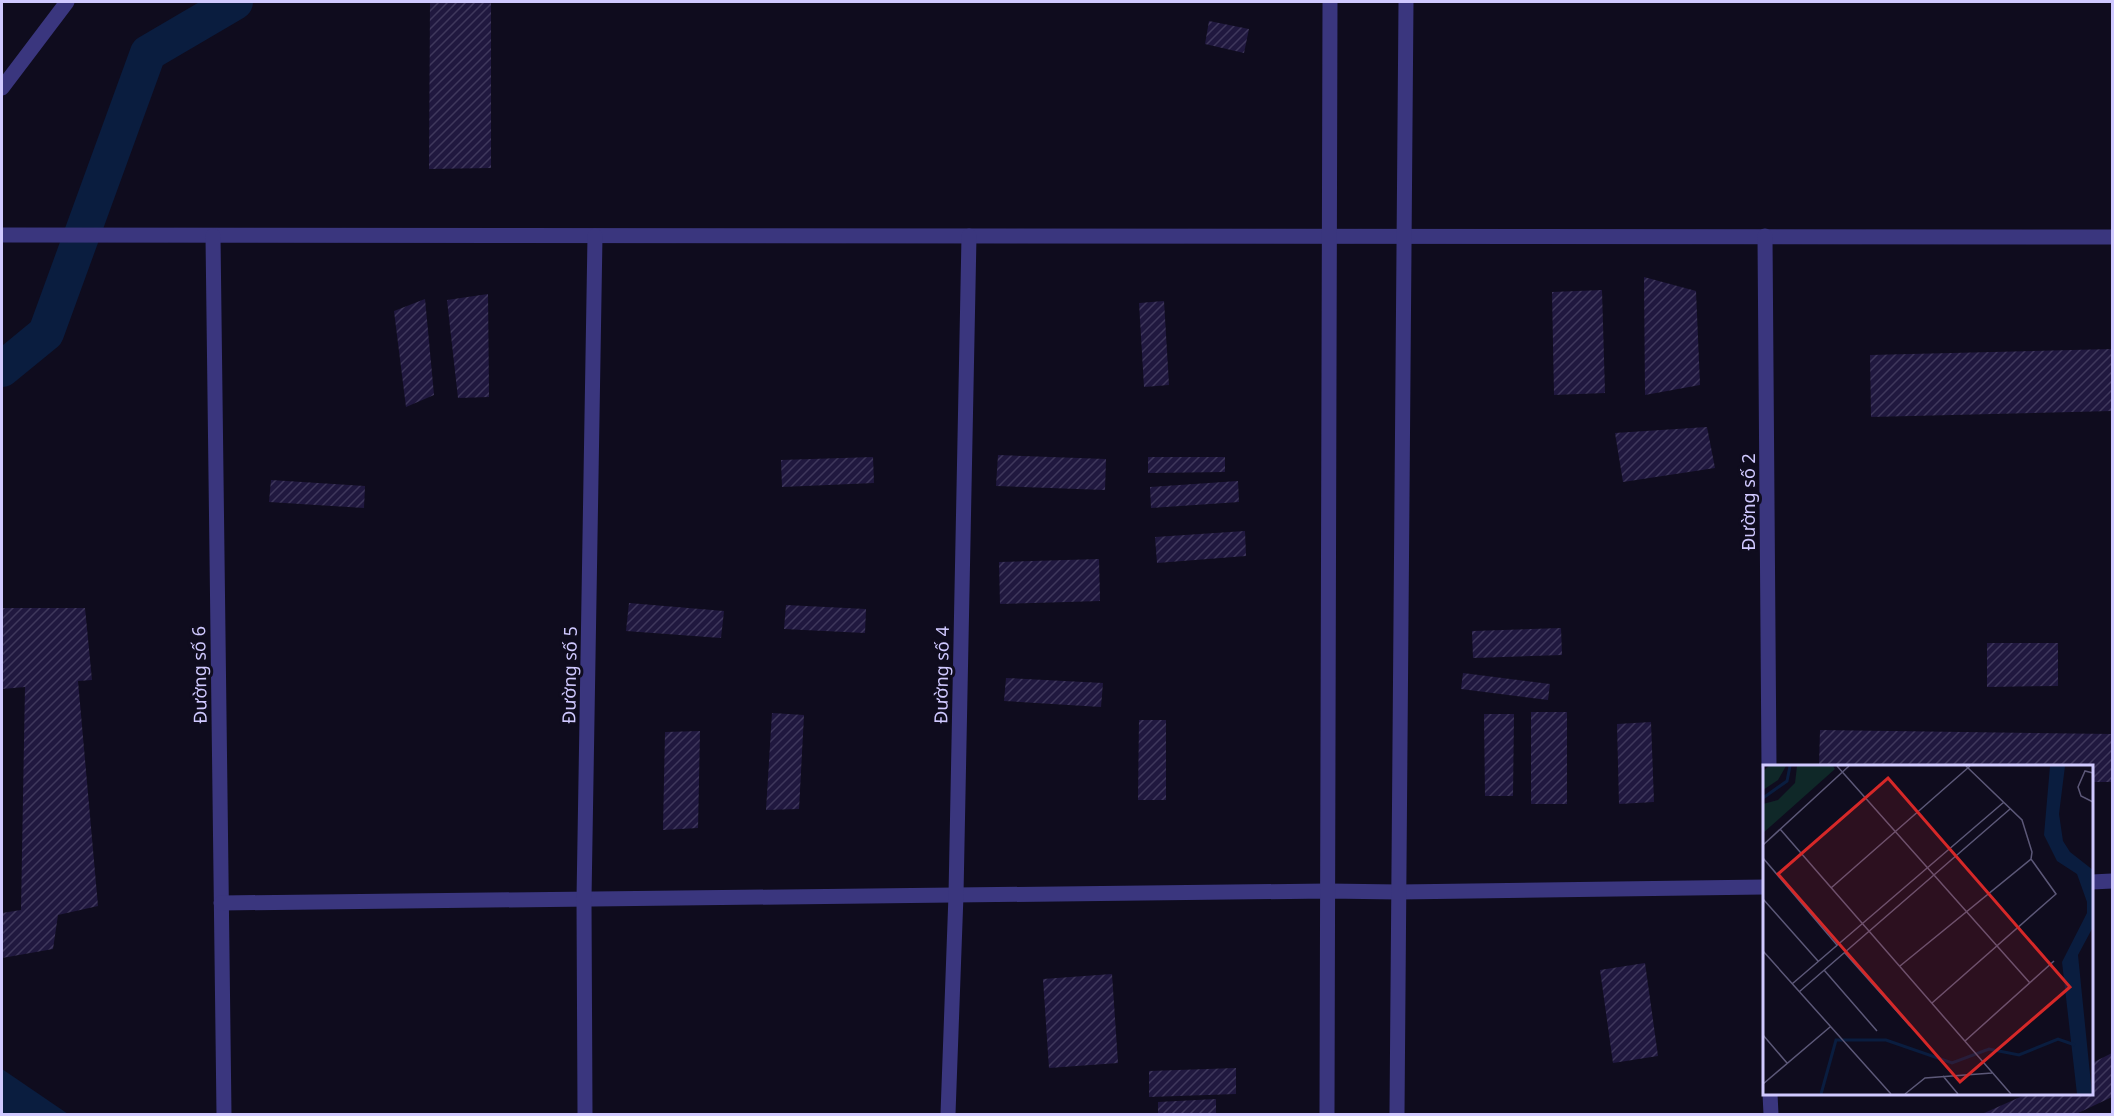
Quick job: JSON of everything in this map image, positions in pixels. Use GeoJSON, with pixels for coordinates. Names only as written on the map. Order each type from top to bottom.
{"type":"FeatureCollection","features":[{"type":"Feature","properties":{"kind":"street"},"geometry":{"type":"LineString","coordinates":[[2,88],[67,2]]}},
{"type":"Feature","properties":{"kind":"street"},"geometry":{"type":"LineString","coordinates":[[1328,1114],[1330,2]]}},
{"type":"Feature","properties":{"kind":"street"},"geometry":{"type":"LineString","coordinates":[[1397,1114],[1406,2]]}},
{"type":"Feature","properties":{"kind":"street"},"geometry":{"type":"LineString","coordinates":[[3,235],[2112,237]]}},
{"type":"Feature","properties":{"kind":"street","name":"Đường số 6"},"geometry":{"type":"LineString","coordinates":[[213,236],[224,1114]]}},
{"type":"Feature","properties":{"kind":"street","name":"Đường số 5"},"geometry":{"type":"LineString","coordinates":[[585,1114],[584,899],[595,236]]}},
{"type":"Feature","properties":{"kind":"street","name":"Đường số 4"},"geometry":{"type":"LineString","coordinates":[[948,1114],[956,895],[969,236]]}},
{"type":"Feature","properties":{"kind":"street","name":"Đường số 2"},"geometry":{"type":"LineString","coordinates":[[1766,236],[1768,765]]}},
{"type":"Feature","properties":{"kind":"street"},"geometry":{"type":"LineString","coordinates":[[2093,882],[2112,881]]}},
{"type":"Feature","properties":{"kind":"street"},"geometry":{"type":"LineString","coordinates":[[221,903],[1763,887]]}},
{"type":"Feature","properties":{"kind":"street"},"geometry":{"type":"LineString","coordinates":[[1770,1095],[1771,1114]]}},
{"type":"Feature","properties":{"kind":"water"},"geometry":{"type":"Polygon","coordinates":[[[2,1069],[68,1114],[2,1114],[2,1069]]]}},
{"type":"Feature","properties":{"kind":"building"},"geometry":{"type":"Polygon","coordinates":[[[430,2],[491,2],[491,168],[429,169],[430,2]]]}},
{"type":"Feature","properties":{"kind":"building"},"geometry":{"type":"Polygon","coordinates":[[[1209,21],[1249,29],[1244,53],[1205,44],[1209,21]]]}},
{"type":"Feature","properties":{"kind":"building"},"geometry":{"type":"Polygon","coordinates":[[[1644,277],[1696,291],[1700,385],[1645,395],[1644,277]]]}},
{"type":"Feature","properties":{"kind":"building"},"geometry":{"type":"Polygon","coordinates":[[[1602,290],[1605,393],[1554,395],[1552,292],[1602,290]]]}},
{"type":"Feature","properties":{"kind":"building"},"geometry":{"type":"Polygon","coordinates":[[[488,294],[489,397],[458,398],[447,300],[488,294]]]}},
{"type":"Feature","properties":{"kind":"building"},"geometry":{"type":"Polygon","coordinates":[[[425,299],[434,395],[406,407],[394,311],[425,299]]]}},
{"type":"Feature","properties":{"kind":"building"},"geometry":{"type":"Polygon","coordinates":[[[1164,301],[1169,385],[1144,387],[1139,303],[1164,301]]]}},
{"type":"Feature","properties":{"kind":"building"},"geometry":{"type":"Polygon","coordinates":[[[2112,349],[2112,411],[1871,417],[1870,355],[2112,349]]]}},
{"type":"Feature","properties":{"kind":"building"},"geometry":{"type":"Polygon","coordinates":[[[1707,427],[1715,468],[1623,482],[1615,433],[1707,427]]]}},
{"type":"Feature","properties":{"kind":"building"},"geometry":{"type":"Polygon","coordinates":[[[998,455],[1106,459],[1105,490],[996,486],[998,455]]]}},
{"type":"Feature","properties":{"kind":"building"},"geometry":{"type":"Polygon","coordinates":[[[873,457],[874,483],[782,487],[781,460],[873,457]]]}},
{"type":"Feature","properties":{"kind":"building"},"geometry":{"type":"Polygon","coordinates":[[[1148,457],[1225,457],[1225,472],[1148,473],[1148,457]]]}},
{"type":"Feature","properties":{"kind":"building"},"geometry":{"type":"Polygon","coordinates":[[[271,480],[365,486],[364,508],[269,502],[271,480]]]}},
{"type":"Feature","properties":{"kind":"building"},"geometry":{"type":"Polygon","coordinates":[[[1238,481],[1239,502],[1151,508],[1150,487],[1238,481]]]}},
{"type":"Feature","properties":{"kind":"building"},"geometry":{"type":"Polygon","coordinates":[[[1245,531],[1246,556],[1157,563],[1155,537],[1245,531]]]}},
{"type":"Feature","properties":{"kind":"building"},"geometry":{"type":"Polygon","coordinates":[[[1099,559],[1100,601],[1000,604],[999,562],[1099,559]]]}},
{"type":"Feature","properties":{"kind":"building"},"geometry":{"type":"Polygon","coordinates":[[[629,603],[724,611],[721,638],[626,631],[629,603]]]}},
{"type":"Feature","properties":{"kind":"building"},"geometry":{"type":"Polygon","coordinates":[[[786,605],[866,609],[865,633],[784,629],[786,605]]]}},
{"type":"Feature","properties":{"kind":"building"},"geometry":{"type":"Polygon","coordinates":[[[2,608],[85,608],[92,680],[78,681],[98,906],[58,915],[53,949],[2,958],[2,913],[21,910],[25,687],[2,689],[2,608]]]}},
{"type":"Feature","properties":{"kind":"building"},"geometry":{"type":"Polygon","coordinates":[[[1561,628],[1562,655],[1473,658],[1472,631],[1561,628]]]}},
{"type":"Feature","properties":{"kind":"building"},"geometry":{"type":"Polygon","coordinates":[[[1987,643],[2058,643],[2058,686],[1987,687],[1987,643]]]}},
{"type":"Feature","properties":{"kind":"building"},"geometry":{"type":"Polygon","coordinates":[[[1463,673],[1550,684],[1548,700],[1461,689],[1463,673]]]}},
{"type":"Feature","properties":{"kind":"building"},"geometry":{"type":"Polygon","coordinates":[[[1006,678],[1103,683],[1101,707],[1004,701],[1006,678]]]}},
{"type":"Feature","properties":{"kind":"building"},"geometry":{"type":"Polygon","coordinates":[[[1531,712],[1567,712],[1567,804],[1531,804],[1531,712]]]}},
{"type":"Feature","properties":{"kind":"building"},"geometry":{"type":"Polygon","coordinates":[[[772,713],[804,715],[799,809],[766,810],[772,713]]]}},
{"type":"Feature","properties":{"kind":"building"},"geometry":{"type":"Polygon","coordinates":[[[1484,714],[1514,714],[1513,796],[1485,796],[1484,714]]]}},
{"type":"Feature","properties":{"kind":"building"},"geometry":{"type":"Polygon","coordinates":[[[1139,720],[1166,720],[1166,800],[1138,800],[1139,720]]]}},
{"type":"Feature","properties":{"kind":"building"},"geometry":{"type":"Polygon","coordinates":[[[1651,722],[1654,802],[1619,804],[1617,724],[1651,722]]]}},
{"type":"Feature","properties":{"kind":"building"},"geometry":{"type":"Polygon","coordinates":[[[1820,730],[2112,734],[2112,782],[2093,782],[2093,765],[1819,765],[1820,730]]]}},
{"type":"Feature","properties":{"kind":"building"},"geometry":{"type":"Polygon","coordinates":[[[700,731],[698,828],[663,830],[665,732],[700,731]]]}},
{"type":"Feature","properties":{"kind":"building"},"geometry":{"type":"Polygon","coordinates":[[[1645,963],[1658,1056],[1613,1063],[1600,970],[1645,963]]]}},
{"type":"Feature","properties":{"kind":"building"},"geometry":{"type":"Polygon","coordinates":[[[1112,974],[1118,1063],[1049,1068],[1043,979],[1112,974]]]}},
{"type":"Feature","properties":{"kind":"building"},"geometry":{"type":"Polygon","coordinates":[[[2112,1053],[2112,1097],[2076,1114],[1982,1114],[2025,1095],[2093,1095],[2093,1062],[2112,1053]]]}},
{"type":"Feature","properties":{"kind":"building"},"geometry":{"type":"Polygon","coordinates":[[[1236,1068],[1236,1094],[1149,1097],[1149,1071],[1236,1068]]]}},
{"type":"Feature","properties":{"kind":"building"},"geometry":{"type":"Polygon","coordinates":[[[1216,1099],[1216,1114],[1158,1114],[1158,1102],[1216,1099]]]}},
{"type":"Feature","properties":{"kind":"waterway"},"geometry":{"type":"LineString","coordinates":[[2,369],[46,333],[148,53],[235,2]]}}]}
